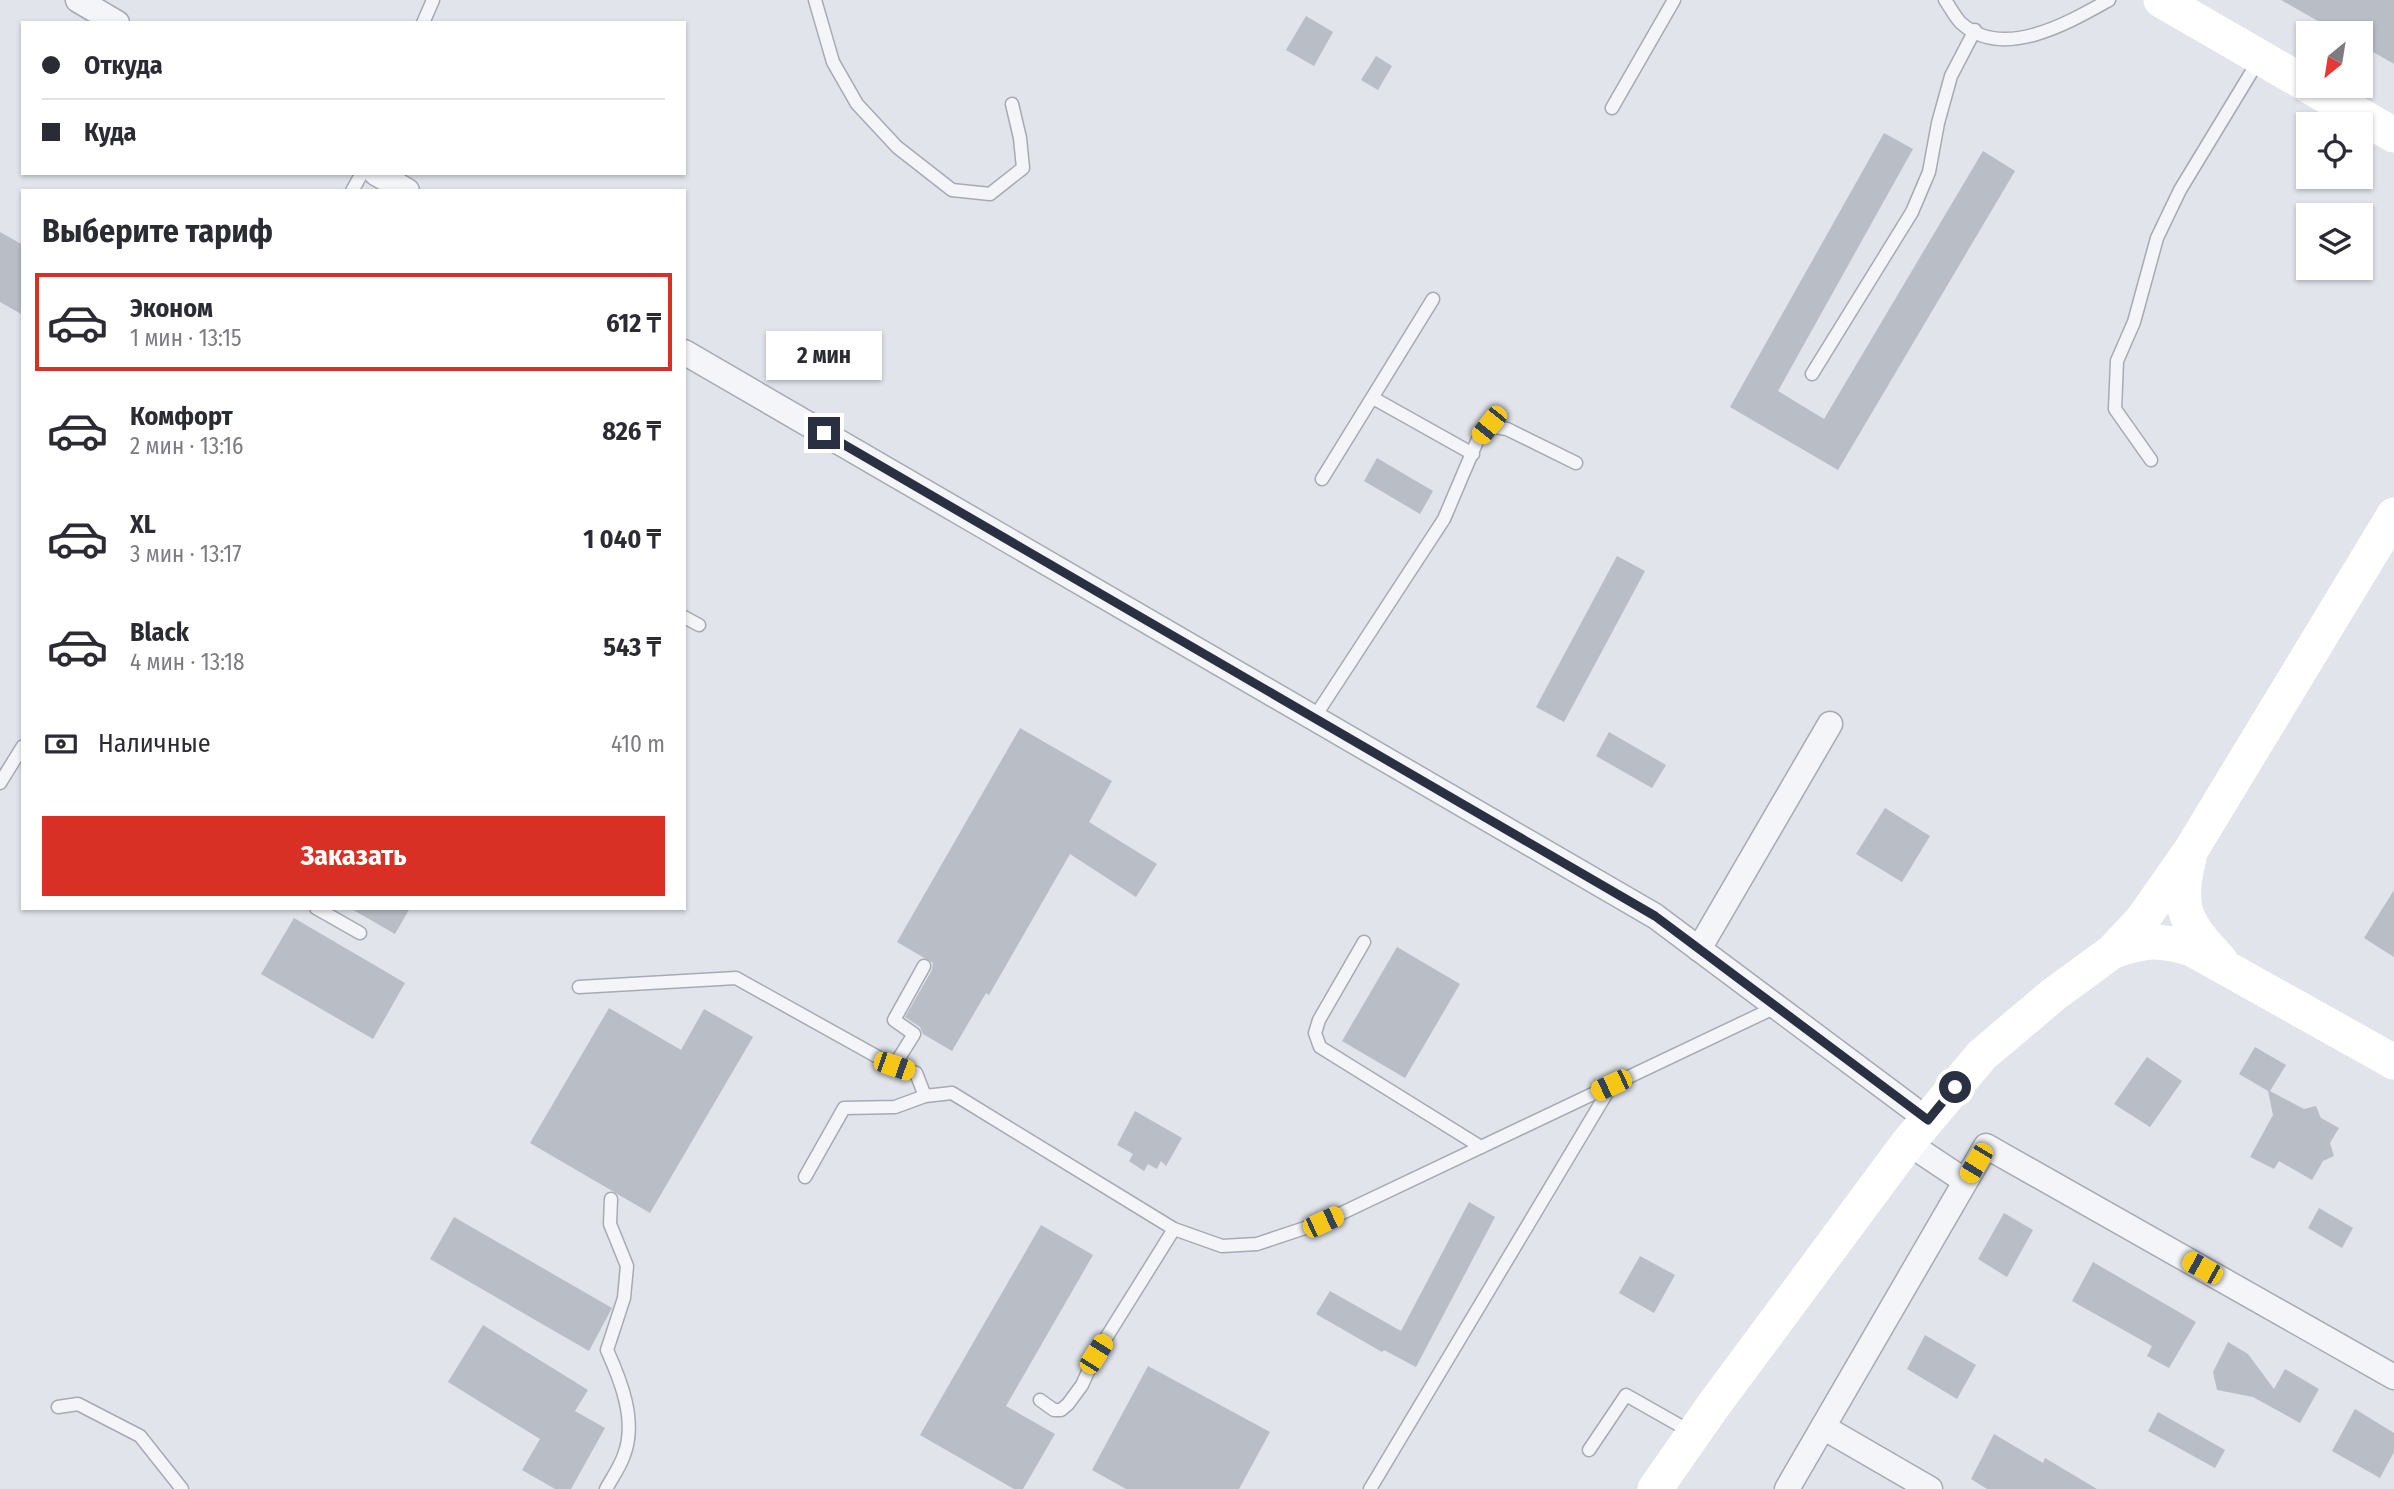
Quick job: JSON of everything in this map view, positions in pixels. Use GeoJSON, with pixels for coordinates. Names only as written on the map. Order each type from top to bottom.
{"type":"FeatureCollection","features":[{"type":"Feature","properties":{"kind":"street"},"geometry":{"type":"LineString","coordinates":[[78,0],[114,21]]}},
{"type":"Feature","properties":{"kind":"street"},"geometry":{"type":"LineString","coordinates":[[2161,0],[2296,78]]}},
{"type":"Feature","properties":{"kind":"street"},"geometry":{"type":"LineString","coordinates":[[2331,98],[2394,135]]}},
{"type":"Feature","properties":{"kind":"street"},"geometry":{"type":"LineString","coordinates":[[379,175],[404,189]]}},
{"type":"Feature","properties":{"kind":"street"},"geometry":{"type":"LineString","coordinates":[[686,353],[1655,916],[1776,1007],[1918,1132],[1965,1181]]}},
{"type":"Feature","properties":{"kind":"street"},"geometry":{"type":"LineString","coordinates":[[1655,1489],[1693,1433],[1918,1132],[1982,1055],[2053,995],[2113,951],[2142,920],[2191,850],[2394,515]]}},
{"type":"Feature","properties":{"kind":"street"},"geometry":{"type":"LineString","coordinates":[[1699,949],[1830,724]]}},
{"type":"Feature","properties":{"kind":"street"},"geometry":{"type":"LineString","coordinates":[[2191,850],[2182,887],[2185,911],[2199,937],[2225,965]]}},
{"type":"Feature","properties":{"kind":"street"},"geometry":{"type":"LineString","coordinates":[[2113,951],[2139,943],[2165,941],[2192,949],[2225,965],[2394,1062]]}},
{"type":"Feature","properties":{"kind":"street"},"geometry":{"type":"LineString","coordinates":[[1787,1489],[1986,1146],[2394,1377]]}},
{"type":"Feature","properties":{"kind":"street"},"geometry":{"type":"LineString","coordinates":[[1823,1427],[1930,1489]]}},
{"type":"Feature","properties":{"kind":"lane"},"geometry":{"type":"LineString","coordinates":[[424,21],[433,0]]}},
{"type":"Feature","properties":{"kind":"lane"},"geometry":{"type":"LineString","coordinates":[[815,0],[833,62],[857,104],[897,147],[952,190],[990,194],[1023,168],[1020,138],[1012,104]]}},
{"type":"Feature","properties":{"kind":"lane"},"geometry":{"type":"LineString","coordinates":[[1612,108],[1674,0]]}},
{"type":"Feature","properties":{"kind":"lane"},"geometry":{"type":"LineString","coordinates":[[1945,0],[1961,23],[1990,38],[2027,37],[2081,15],[2109,0]]}},
{"type":"Feature","properties":{"kind":"lane"},"geometry":{"type":"LineString","coordinates":[[1812,374],[1912,212],[1929,172],[1938,123],[1951,76],[1975,30]]}},
{"type":"Feature","properties":{"kind":"lane"},"geometry":{"type":"LineString","coordinates":[[2151,460],[2115,409],[2117,361],[2134,322],[2157,239],[2180,190],[2260,58]]}},
{"type":"Feature","properties":{"kind":"lane"},"geometry":{"type":"LineString","coordinates":[[1322,479],[1433,299]]}},
{"type":"Feature","properties":{"kind":"lane"},"geometry":{"type":"LineString","coordinates":[[1373,398],[1472,454]]}},
{"type":"Feature","properties":{"kind":"lane"},"geometry":{"type":"LineString","coordinates":[[1314,718],[1444,519],[1478,439],[1489,425],[1507,429],[1576,463]]}},
{"type":"Feature","properties":{"kind":"lane"},"geometry":{"type":"LineString","coordinates":[[686,618],[699,625]]}},
{"type":"Feature","properties":{"kind":"lane"},"geometry":{"type":"LineString","coordinates":[[0,783],[21,749]]}},
{"type":"Feature","properties":{"kind":"lane"},"geometry":{"type":"LineString","coordinates":[[320,910],[360,933]]}},
{"type":"Feature","properties":{"kind":"lane"},"geometry":{"type":"LineString","coordinates":[[1364,942],[1319,1020],[1315,1033],[1320,1047],[1480,1147]]}},
{"type":"Feature","properties":{"kind":"lane"},"geometry":{"type":"LineString","coordinates":[[894,1066],[914,1034],[894,1020],[924,965]]}},
{"type":"Feature","properties":{"kind":"lane"},"geometry":{"type":"LineString","coordinates":[[579,987],[736,978],[894,1066],[916,1073],[925,1096]]}},
{"type":"Feature","properties":{"kind":"lane"},"geometry":{"type":"LineString","coordinates":[[805,1177],[844,1108],[895,1107],[925,1096],[952,1093],[1174,1228],[1222,1246],[1257,1244],[1323,1222],[1776,1007]]}},
{"type":"Feature","properties":{"kind":"lane"},"geometry":{"type":"LineString","coordinates":[[1370,1489],[1611,1085]]}},
{"type":"Feature","properties":{"kind":"lane"},"geometry":{"type":"LineString","coordinates":[[606,1489],[625,1454],[628,1425],[622,1382],[607,1350],[624,1298],[627,1266],[610,1224],[611,1199]]}},
{"type":"Feature","properties":{"kind":"lane"},"geometry":{"type":"LineString","coordinates":[[1040,1400],[1054,1410],[1061,1410],[1068,1405],[1082,1385],[1096,1354],[1174,1228]]}},
{"type":"Feature","properties":{"kind":"lane"},"geometry":{"type":"LineString","coordinates":[[1589,1450],[1626,1395],[1693,1433]]}},
{"type":"Feature","properties":{"kind":"lane"},"geometry":{"type":"LineString","coordinates":[[58,1407],[78,1404],[140,1436],[182,1489]]}},
{"type":"Feature","properties":{"kind":"building"},"geometry":{"type":"Polygon","coordinates":[[[2281,0],[2394,0],[2394,64],[2373,52],[2373,21],[2318,21],[2281,0]]]}},
{"type":"Feature","properties":{"kind":"building"},"geometry":{"type":"Polygon","coordinates":[[[1306,16],[1333,32],[1314,66],[1286,50],[1306,16]]]}},
{"type":"Feature","properties":{"kind":"building"},"geometry":{"type":"Polygon","coordinates":[[[1376,56],[1392,66],[1378,90],[1361,80],[1376,56]]]}},
{"type":"Feature","properties":{"kind":"building"},"geometry":{"type":"Polygon","coordinates":[[[1884,133],[1913,149],[1778,391],[1824,419],[1983,151],[2015,171],[1838,470],[1730,407],[1884,133]]]}},
{"type":"Feature","properties":{"kind":"building"},"geometry":{"type":"Polygon","coordinates":[[[0,232],[21,244],[21,314],[0,302],[0,232]]]}},
{"type":"Feature","properties":{"kind":"building"},"geometry":{"type":"Polygon","coordinates":[[[1377,458],[1433,491],[1420,514],[1364,481],[1377,458]]]}},
{"type":"Feature","properties":{"kind":"building"},"geometry":{"type":"Polygon","coordinates":[[[1617,556],[1645,571],[1564,722],[1536,707],[1617,556]]]}},
{"type":"Feature","properties":{"kind":"building"},"geometry":{"type":"Polygon","coordinates":[[[1020,728],[1112,781],[1089,822],[1157,864],[1136,897],[1070,854],[989,995],[986,993],[952,1051],[923,1034],[920,1027],[905,1017],[932,970],[933,963],[897,942],[1020,728]]]}},
{"type":"Feature","properties":{"kind":"building"},"geometry":{"type":"Polygon","coordinates":[[[1609,732],[1666,765],[1652,788],[1596,756],[1609,732]]]}},
{"type":"Feature","properties":{"kind":"building"},"geometry":{"type":"Polygon","coordinates":[[[1885,808],[1930,836],[1902,882],[1856,854],[1885,808]]]}},
{"type":"Feature","properties":{"kind":"building"},"geometry":{"type":"Polygon","coordinates":[[[2394,890],[2394,957],[2364,938],[2394,890]]]}},
{"type":"Feature","properties":{"kind":"building"},"geometry":{"type":"Polygon","coordinates":[[[353,910],[409,910],[395,934],[353,910]]]}},
{"type":"Feature","properties":{"kind":"building"},"geometry":{"type":"Polygon","coordinates":[[[294,918],[405,983],[373,1039],[261,974],[294,918]]]}},
{"type":"Feature","properties":{"kind":"building"},"geometry":{"type":"Polygon","coordinates":[[[1397,947],[1460,984],[1405,1078],[1342,1041],[1397,947]]]}},
{"type":"Feature","properties":{"kind":"building"},"geometry":{"type":"Polygon","coordinates":[[[609,1008],[681,1050],[704,1009],[753,1037],[650,1213],[530,1143],[609,1008]]]}},
{"type":"Feature","properties":{"kind":"building"},"geometry":{"type":"Polygon","coordinates":[[[2255,1047],[2286,1065],[2270,1091],[2304,1109],[2316,1106],[2321,1118],[2339,1128],[2330,1143],[2334,1156],[2323,1161],[2312,1180],[2279,1161],[2274,1169],[2250,1157],[2273,1115],[2268,1091],[2239,1074],[2255,1047]]]}},
{"type":"Feature","properties":{"kind":"building"},"geometry":{"type":"Polygon","coordinates":[[[2147,1057],[2182,1081],[2150,1127],[2114,1104],[2147,1057]]]}},
{"type":"Feature","properties":{"kind":"building"},"geometry":{"type":"Polygon","coordinates":[[[1135,1111],[1182,1138],[1166,1166],[1161,1161],[1157,1169],[1148,1164],[1144,1171],[1129,1161],[1133,1154],[1117,1145],[1135,1111]]]}},
{"type":"Feature","properties":{"kind":"building"},"geometry":{"type":"Polygon","coordinates":[[[1469,1202],[1495,1217],[1416,1367],[1384,1350],[1382,1352],[1316,1314],[1330,1291],[1401,1331],[1469,1202]]]}},
{"type":"Feature","properties":{"kind":"building"},"geometry":{"type":"Polygon","coordinates":[[[2319,1208],[2353,1228],[2342,1248],[2308,1228],[2319,1208]]]}},
{"type":"Feature","properties":{"kind":"building"},"geometry":{"type":"Polygon","coordinates":[[[2004,1213],[2033,1230],[2007,1277],[1978,1259],[2004,1213]]]}},
{"type":"Feature","properties":{"kind":"building"},"geometry":{"type":"Polygon","coordinates":[[[454,1217],[612,1308],[589,1351],[430,1259],[454,1217]]]}},
{"type":"Feature","properties":{"kind":"building"},"geometry":{"type":"Polygon","coordinates":[[[1041,1225],[1093,1255],[1006,1406],[1055,1434],[1023,1489],[1014,1489],[920,1435],[1041,1225]]]}},
{"type":"Feature","properties":{"kind":"building"},"geometry":{"type":"Polygon","coordinates":[[[1640,1256],[1675,1275],[1654,1313],[1619,1293],[1640,1256]]]}},
{"type":"Feature","properties":{"kind":"building"},"geometry":{"type":"Polygon","coordinates":[[[2093,1262],[2196,1322],[2169,1368],[2147,1356],[2152,1346],[2072,1301],[2093,1262]]]}},
{"type":"Feature","properties":{"kind":"building"},"geometry":{"type":"Polygon","coordinates":[[[483,1325],[588,1390],[575,1411],[605,1428],[571,1489],[555,1489],[522,1470],[540,1439],[448,1382],[483,1325]]]}},
{"type":"Feature","properties":{"kind":"building"},"geometry":{"type":"Polygon","coordinates":[[[1925,1335],[1976,1365],[1957,1399],[1907,1369],[1925,1335]]]}},
{"type":"Feature","properties":{"kind":"building"},"geometry":{"type":"Polygon","coordinates":[[[2228,1342],[2248,1354],[2274,1389],[2285,1369],[2319,1389],[2300,1423],[2253,1397],[2217,1390],[2213,1372],[2228,1342]]]}},
{"type":"Feature","properties":{"kind":"building"},"geometry":{"type":"Polygon","coordinates":[[[1148,1366],[1270,1432],[1239,1489],[1126,1489],[1092,1470],[1148,1366]]]}},
{"type":"Feature","properties":{"kind":"building"},"geometry":{"type":"Polygon","coordinates":[[[2355,1409],[2394,1433],[2394,1452],[2380,1478],[2332,1451],[2355,1409]]]}},
{"type":"Feature","properties":{"kind":"building"},"geometry":{"type":"Polygon","coordinates":[[[2158,1412],[2225,1450],[2215,1468],[2148,1431],[2158,1412]]]}},
{"type":"Feature","properties":{"kind":"building"},"geometry":{"type":"Polygon","coordinates":[[[1994,1434],[2043,1463],[2045,1458],[2097,1489],[1987,1489],[1971,1479],[1994,1434]]]}},
{"type":"Feature","properties":{"kind":"route"},"geometry":{"type":"LineString","coordinates":[[824,433],[1655,916],[1928,1120],[1955,1087]]}}]}
